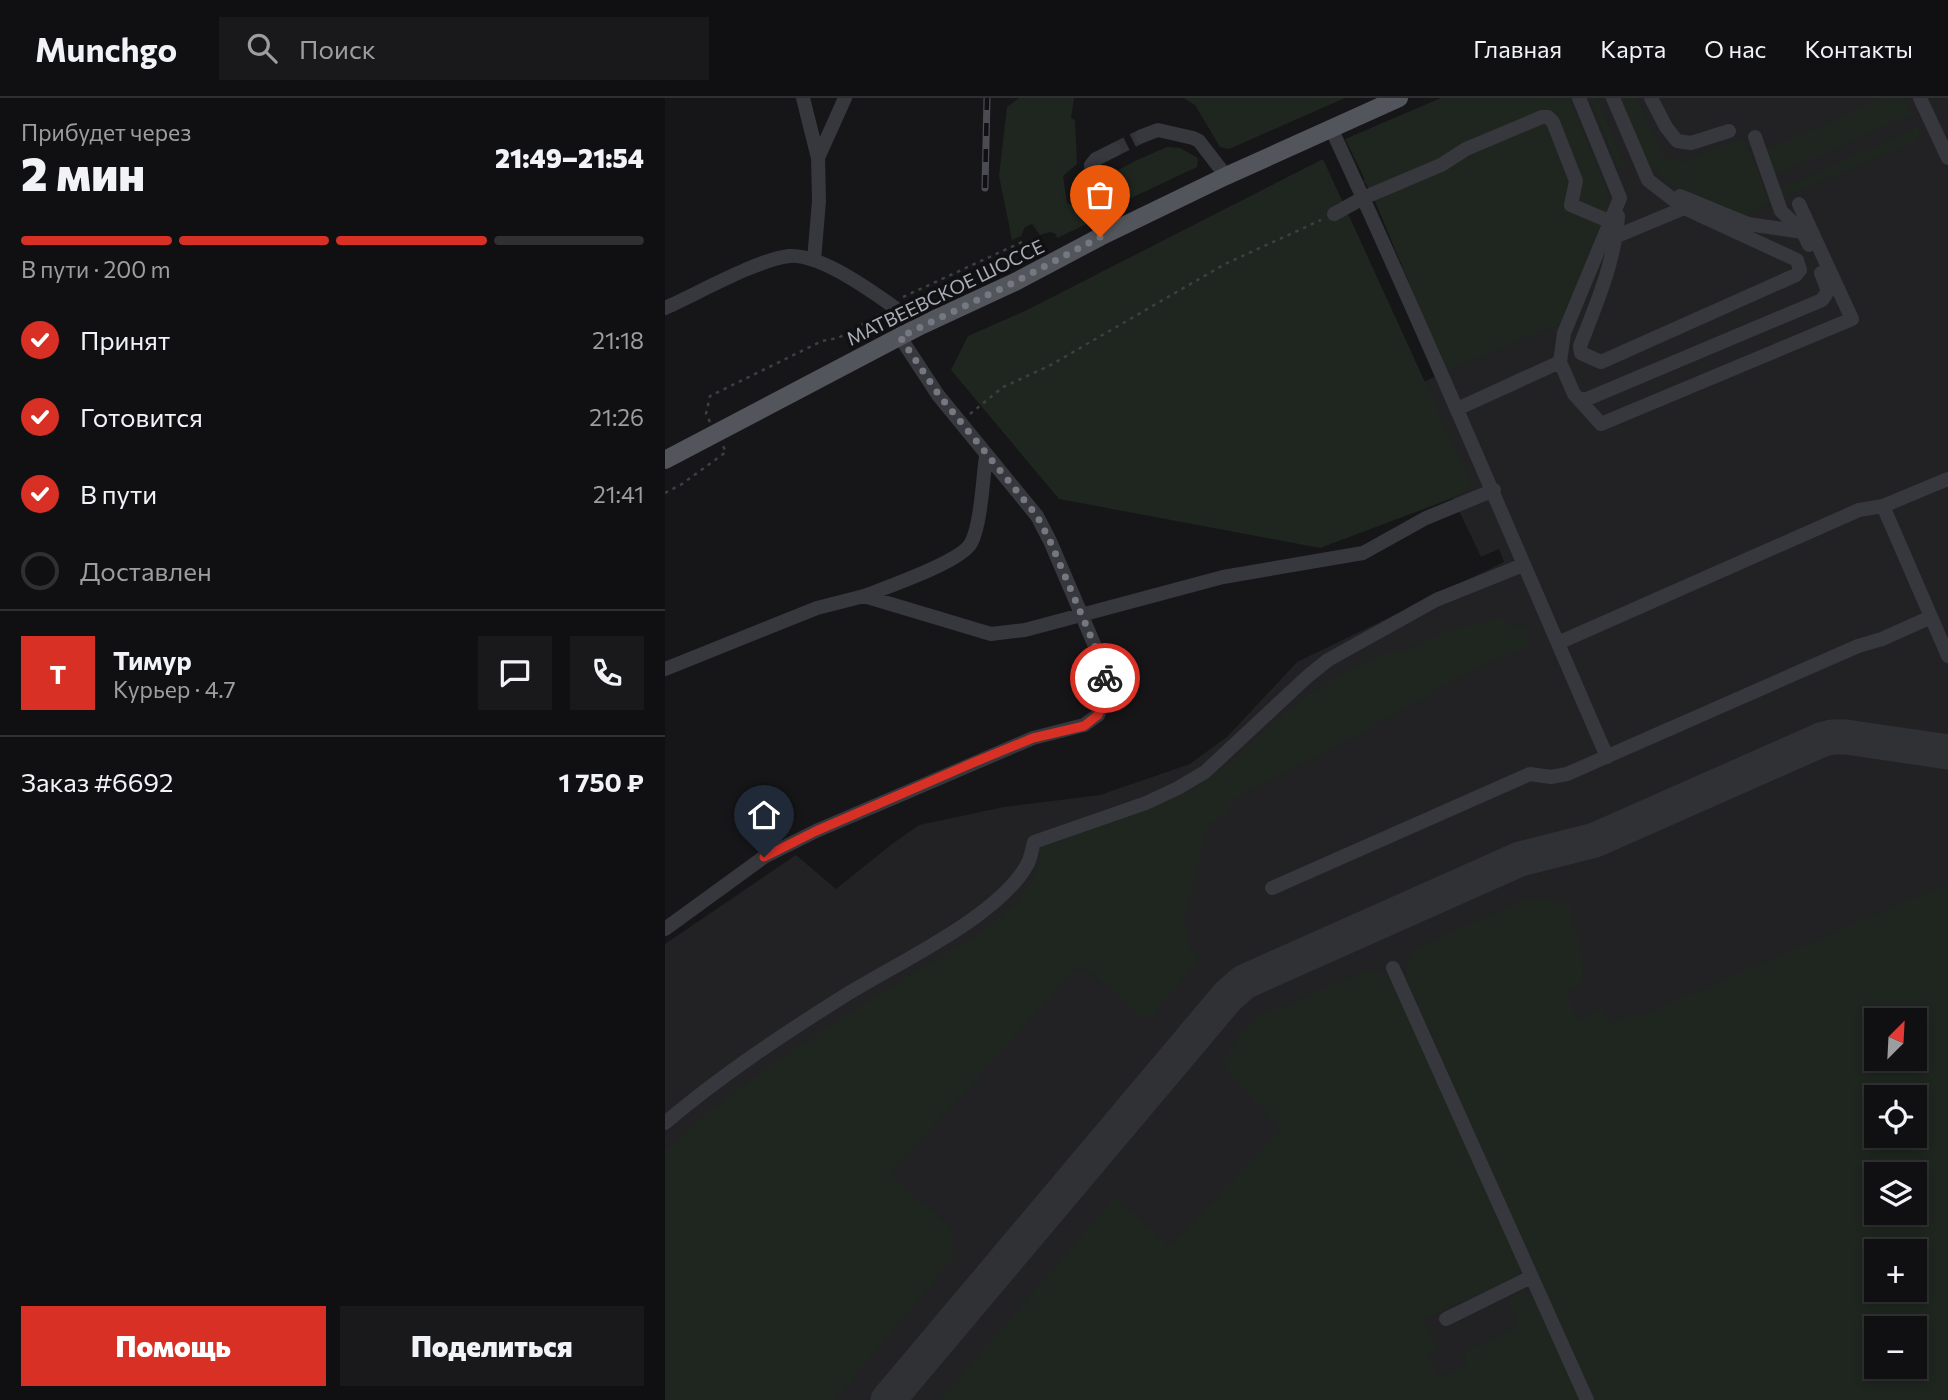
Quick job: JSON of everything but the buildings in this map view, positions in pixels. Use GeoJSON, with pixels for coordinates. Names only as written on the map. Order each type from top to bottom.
{"type":"FeatureCollection","features":[{"type":"Feature","properties":{"kind":"main road","name":"МАТВЕЕВСКОЕ ШОССЕ"},"geometry":{"type":"LineString","coordinates":[[665,460],[920,326],[1015,282],[1100,237],[1226,176],[1399,98]]}},
{"type":"Feature","properties":{"kind":"street"},"geometry":{"type":"LineString","coordinates":[[803,98],[818,158],[819,201],[814,260]]}},
{"type":"Feature","properties":{"kind":"street"},"geometry":{"type":"LineString","coordinates":[[818,158],[845,98]]}},
{"type":"Feature","properties":{"kind":"street"},"geometry":{"type":"LineString","coordinates":[[1579,98],[1619,193],[1617,236],[1580,346],[1581,353],[1601,362],[1796,275],[1800,270],[1797,260],[1684,208],[1656,186],[1644,174],[1613,98]]}},
{"type":"Feature","properties":{"kind":"street"},"geometry":{"type":"LineString","coordinates":[[1651,98],[1666,127],[1677,141],[1691,143],[1729,131]]}},
{"type":"Feature","properties":{"kind":"street"},"geometry":{"type":"LineString","coordinates":[[1920,98],[1943,139],[1948,158]]}},
{"type":"Feature","properties":{"kind":"street"},"geometry":{"type":"LineString","coordinates":[[1334,214],[1363,198],[1441,165],[1466,149],[1542,117],[1548,117],[1553,121],[1564,146],[1576,181],[1571,205],[1611,222]]}},
{"type":"Feature","properties":{"kind":"street"},"geometry":{"type":"LineString","coordinates":[[1331,128],[1494,490],[1523,565],[1607,757]]}},
{"type":"Feature","properties":{"kind":"street"},"geometry":{"type":"LineString","coordinates":[[1142,136],[1158,130],[1193,138],[1199,141],[1226,176]]}},
{"type":"Feature","properties":{"kind":"street"},"geometry":{"type":"LineString","coordinates":[[1579,399],[1587,399],[1826,296],[1828,288],[1803,232],[1781,211],[1755,137]]}},
{"type":"Feature","properties":{"kind":"street"},"geometry":{"type":"LineString","coordinates":[[1100,237],[1091,165],[1096,159],[1114,150]]}},
{"type":"Feature","properties":{"kind":"street"},"geometry":{"type":"LineString","coordinates":[[1656,186],[1748,224],[1803,232]]}},
{"type":"Feature","properties":{"kind":"street"},"geometry":{"type":"LineString","coordinates":[[1619,200],[1564,333],[1560,362],[1574,394],[1601,424],[1852,319],[1800,204]]}},
{"type":"Feature","properties":{"kind":"street"},"geometry":{"type":"LineString","coordinates":[[1617,236],[1684,208]]}},
{"type":"Feature","properties":{"kind":"street"},"geometry":{"type":"LineString","coordinates":[[665,308],[762,263],[789,256],[814,260],[870,289],[920,326]]}},
{"type":"Feature","properties":{"kind":"street"},"geometry":{"type":"LineString","coordinates":[[665,929],[764,857],[816,831],[1033,738],[1084,726],[1098,715],[1104,701],[1106,683],[1103,665],[1037,516],[939,395],[900,337]]}},
{"type":"Feature","properties":{"kind":"street"},"geometry":{"type":"LineString","coordinates":[[1457,409],[1560,362]]}},
{"type":"Feature","properties":{"kind":"street"},"geometry":{"type":"LineString","coordinates":[[665,669],[817,608],[864,596],[959,556],[971,543],[977,524],[986,456]]}},
{"type":"Feature","properties":{"kind":"street"},"geometry":{"type":"LineString","coordinates":[[1558,643],[1859,510],[1883,506],[1948,479]]}},
{"type":"Feature","properties":{"kind":"street"},"geometry":{"type":"LineString","coordinates":[[864,596],[991,634],[1025,630],[1223,577],[1363,553],[1426,518],[1494,490]]}},
{"type":"Feature","properties":{"kind":"street"},"geometry":{"type":"LineString","coordinates":[[1883,506],[1948,656]]}},
{"type":"Feature","properties":{"kind":"street"},"geometry":{"type":"LineString","coordinates":[[665,1123],[731,1072],[821,1011],[951,933],[984,910],[1008,890],[1029,862],[1034,842],[1146,803],[1178,788],[1205,772],[1328,660],[1436,600],[1523,565]]}},
{"type":"Feature","properties":{"kind":"street"},"geometry":{"type":"LineString","coordinates":[[1272,888],[1530,774],[1567,774],[1858,646],[1882,639],[1931,617]]}},
{"type":"Feature","properties":{"kind":"street"},"geometry":{"type":"LineString","coordinates":[[1393,968],[1587,1400]]}},
{"type":"Feature","properties":{"kind":"street"},"geometry":{"type":"LineString","coordinates":[[1446,1319],[1531,1277]]}},
{"type":"Feature","properties":{"kind":"path"},"geometry":{"type":"LineString","coordinates":[[960,422],[1003,387],[1049,366],[1225,264],[1334,214]]}},
{"type":"Feature","properties":{"kind":"path"},"geometry":{"type":"LineString","coordinates":[[665,493],[726,452],[706,414],[710,396],[822,341],[838,338],[873,320],[891,304],[938,279],[1022,242]]}},
{"type":"Feature","properties":{"kind":"shaded area"},"geometry":{"type":"Polygon","coordinates":[[[1019,98],[1074,98],[1071,118],[1075,120],[1077,164],[1063,176],[1067,203],[1088,212],[1091,222],[1057,238],[1056,234],[1050,232],[1040,235],[1032,224],[1025,227],[1021,236],[1012,240],[999,176],[1007,107],[1019,98]]]}},
{"type":"Feature","properties":{"kind":"shaded area"},"geometry":{"type":"Polygon","coordinates":[[[1184,98],[1345,98],[1229,149],[1220,147],[1195,105],[1184,98]]]}},
{"type":"Feature","properties":{"kind":"shaded area"},"geometry":{"type":"Polygon","coordinates":[[[1441,98],[1569,98],[1608,191],[1607,210],[1560,324],[1446,371],[1372,194],[1345,139],[1441,98]]]}},
{"type":"Feature","properties":{"kind":"shaded area"},"geometry":{"type":"Polygon","coordinates":[[[1546,98],[1948,98],[1948,1400],[665,1400],[665,944],[796,855],[836,889],[919,825],[1004,807],[1100,795],[1190,764],[1228,736],[1297,662],[1504,562],[1499,549],[1481,557],[1453,498],[1472,487],[1424,382],[1446,371],[1372,194],[1363,180],[1546,98]]]}},
{"type":"Feature","properties":{"kind":"shaded area"},"geometry":{"type":"Polygon","coordinates":[[[1589,98],[1597,98],[1626,166],[1624,170],[1618,167],[1589,98]]]}},
{"type":"Feature","properties":{"kind":"shaded area"},"geometry":{"type":"Polygon","coordinates":[[[1637,98],[1663,155],[1681,163],[1735,140],[1745,141],[1767,194],[1919,127],[1920,136],[1914,142],[1743,215],[1667,183],[1650,165],[1617,99],[1637,98]]]}},
{"type":"Feature","properties":{"kind":"shaded area"},"geometry":{"type":"Polygon","coordinates":[[[1882,98],[1905,98],[1912,114],[1769,178],[1760,153],[1882,98]]]}},
{"type":"Feature","properties":{"kind":"shaded area"},"geometry":{"type":"Polygon","coordinates":[[[1167,147],[1180,148],[1198,158],[1197,167],[1112,207],[1107,203],[1104,186],[1110,176],[1125,166],[1167,147]]]}},
{"type":"Feature","properties":{"kind":"shaded area"},"geometry":{"type":"Polygon","coordinates":[[[1323,159],[1473,487],[1453,498],[1320,548],[1059,499],[951,370],[968,336],[1025,311],[1323,159]]]}},
{"type":"Feature","properties":{"kind":"shaded area"},"geometry":{"type":"Polygon","coordinates":[[[1501,617],[1517,627],[1528,626],[1529,647],[1467,674],[1234,799],[1227,813],[1209,824],[1184,923],[1191,949],[1201,958],[1152,1016],[1137,1014],[1087,968],[1076,969],[890,1174],[951,1228],[953,1259],[835,1400],[665,1400],[665,1151],[720,1103],[778,1061],[992,924],[1018,900],[1031,882],[1041,847],[1191,790],[1229,763],[1306,696],[1353,667],[1384,654],[1405,650],[1450,630],[1501,617]]]}},
{"type":"Feature","properties":{"kind":"shaded area"},"geometry":{"type":"Polygon","coordinates":[[[1948,883],[1948,1400],[1593,1400],[1407,980],[1406,970],[1414,949],[1529,898],[1547,899],[1569,905],[1575,915],[1570,918],[1581,950],[1583,983],[1566,993],[1578,1020],[1601,1008],[1612,1023],[1625,1016],[1644,1014],[1948,883]]]}},
{"type":"Feature","properties":{"kind":"shaded area"},"geometry":{"type":"Polygon","coordinates":[[[1364,971],[1382,974],[1397,983],[1520,1266],[1514,1278],[1424,1319],[1438,1350],[1428,1356],[1438,1378],[1467,1364],[1464,1354],[1468,1349],[1518,1326],[1509,1304],[1517,1293],[1526,1292],[1534,1296],[1580,1400],[940,1400],[1115,1197],[1170,1246],[1280,1130],[1221,1063],[1246,1028],[1258,1017],[1364,971]]]}},
{"type":"Feature","properties":{"kind":"taxiway"},"geometry":{"type":"LineString","coordinates":[[888,1400],[1228,996],[1244,982],[1520,859],[1595,840],[1821,740],[1846,737],[1948,752]]}},
{"type":"Feature","properties":{"kind":"tunnel"},"geometry":{"type":"LineString","coordinates":[[1114,150],[1142,136]]}},
{"type":"Feature","properties":{"kind":"railway"},"geometry":{"type":"LineString","coordinates":[[985,188],[987,98]]}},
{"type":"Feature","properties":{"kind":"way so far"},"geometry":{"type":"LineString","coordinates":[[1100,237],[1015,282],[900,337],[939,395],[1037,516],[1103,665],[1105,678]]}},
{"type":"Feature","properties":{"kind":"route"},"geometry":{"type":"LineString","coordinates":[[764,857],[816,831],[1033,738],[1084,726],[1098,715],[1104,701],[1105,678]]}}]}
